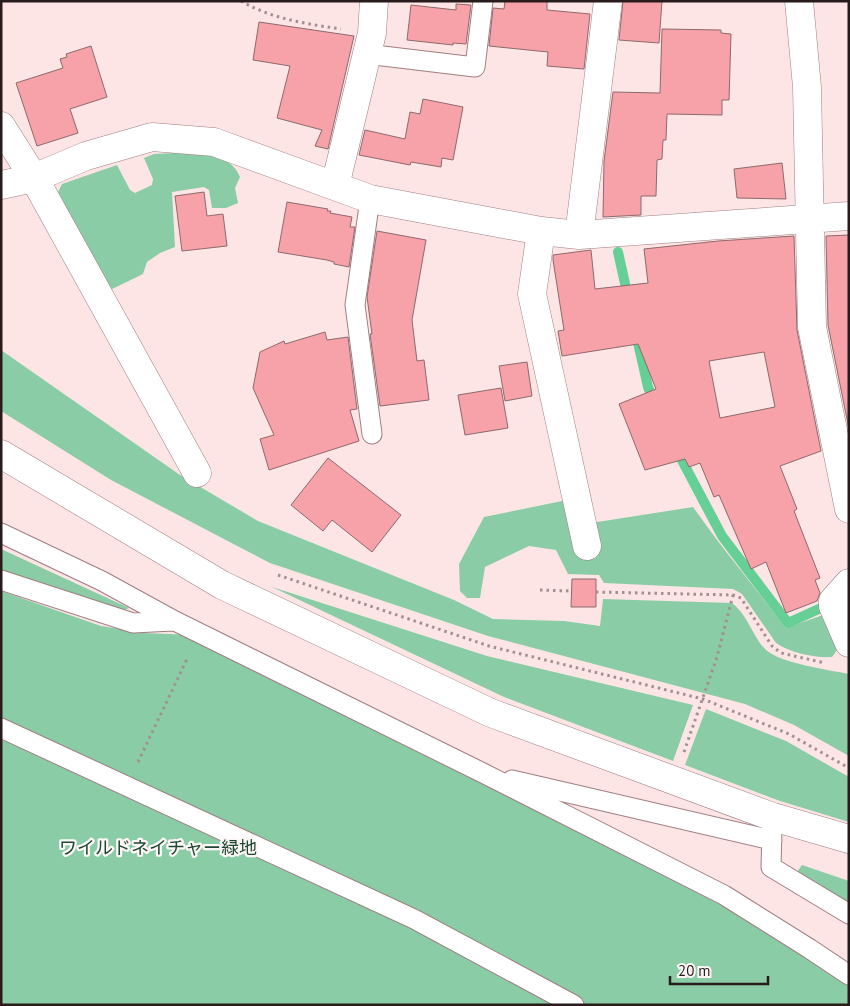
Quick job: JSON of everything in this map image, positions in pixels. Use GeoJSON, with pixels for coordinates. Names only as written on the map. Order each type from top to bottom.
{"type":"FeatureCollection","features":[{"type":"Feature","properties":{"kind":"street"},"geometry":{"type":"LineString","coordinates":[[335,186],[369,44],[374,1]]}},
{"type":"Feature","properties":{"kind":"street"},"geometry":{"type":"LineString","coordinates":[[579,235],[608,1]]}},
{"type":"Feature","properties":{"kind":"street"},"geometry":{"type":"LineString","coordinates":[[799,1],[807,87],[812,327],[849,509]]}},
{"type":"Feature","properties":{"kind":"street"},"geometry":{"type":"LineString","coordinates":[[1,126],[34,178],[197,473]]}},
{"type":"Feature","properties":{"kind":"street"},"geometry":{"type":"LineString","coordinates":[[1,185],[34,178],[86,156],[152,137],[214,142],[370,199],[541,231],[579,235],[849,216]]}},
{"type":"Feature","properties":{"kind":"street"},"geometry":{"type":"LineString","coordinates":[[541,231],[532,294],[586,546]]}},
{"type":"Feature","properties":{"kind":"street"},"geometry":{"type":"LineString","coordinates":[[1,454],[222,585],[491,713],[772,828],[849,839]]}},
{"type":"Feature","properties":{"kind":"street"},"geometry":{"type":"LineString","coordinates":[[849,583],[833,601],[833,606],[849,643]]}},
{"type":"Feature","properties":{"kind":"lane"},"geometry":{"type":"LineString","coordinates":[[369,44],[475,67],[483,1]]}},
{"type":"Feature","properties":{"kind":"lane"},"geometry":{"type":"LineString","coordinates":[[370,199],[355,305],[372,434]]}},
{"type":"Feature","properties":{"kind":"lane"},"geometry":{"type":"LineString","coordinates":[[1,533],[102,581],[175,621],[724,895],[849,975]]}},
{"type":"Feature","properties":{"kind":"lane"},"geometry":{"type":"LineString","coordinates":[[1,580],[133,623],[175,621]]}},
{"type":"Feature","properties":{"kind":"lane"},"geometry":{"type":"LineString","coordinates":[[1,728],[414,919],[574,1005]]}},
{"type":"Feature","properties":{"kind":"lane"},"geometry":{"type":"LineString","coordinates":[[482,773],[772,828],[771,868],[849,914]]}},
{"type":"Feature","properties":{"kind":"path"},"geometry":{"type":"LineString","coordinates":[[241,1],[267,13],[369,44]]}},
{"type":"Feature","properties":{"kind":"path"},"geometry":{"type":"LineString","coordinates":[[277,575],[489,646],[703,699],[789,734],[849,768]]}},
{"type":"Feature","properties":{"kind":"path"},"geometry":{"type":"LineString","coordinates":[[540,590],[571,591]]}},
{"type":"Feature","properties":{"kind":"path"},"geometry":{"type":"LineString","coordinates":[[596,592],[733,595],[741,598],[772,646],[781,653],[829,664]]}},
{"type":"Feature","properties":{"kind":"path"},"geometry":{"type":"LineString","coordinates":[[683,755],[717,657],[733,595]]}},
{"type":"Feature","properties":{"kind":"path"},"geometry":{"type":"LineString","coordinates":[[127,786],[200,632]]}},
{"type":"Feature","properties":{"kind":"green space"},"geometry":{"type":"Polygon","coordinates":[[[194,152],[221,158],[232,165],[240,177],[235,188],[238,203],[226,208],[212,208],[209,190],[204,187],[172,192],[175,247],[160,253],[147,262],[143,274],[108,291],[55,198],[62,184],[117,165],[130,190],[135,193],[152,185],[153,179],[144,158],[154,154],[194,152]]]}},
{"type":"Feature","properties":{"kind":"green space"},"geometry":{"type":"Polygon","coordinates":[[[1,350],[180,475],[258,521],[454,600],[493,619],[564,621],[600,626],[603,599],[732,603],[742,613],[761,644],[773,655],[805,665],[849,674],[849,756],[794,725],[745,704],[488,636],[270,563],[111,480],[1,411],[1,350]]]}},
{"type":"Feature","properties":{"kind":"green space"},"geometry":{"type":"Polygon","coordinates":[[[567,500],[591,523],[693,507],[786,628],[823,615],[837,650],[832,657],[818,657],[782,647],[776,643],[742,594],[733,589],[604,583],[599,575],[568,574],[556,550],[529,546],[485,567],[480,598],[467,598],[460,591],[459,564],[484,517],[567,500]]]}},
{"type":"Feature","properties":{"kind":"green space"},"geometry":{"type":"Polygon","coordinates":[[[1,549],[129,608],[119,613],[1,572],[1,549]]]}},
{"type":"Feature","properties":{"kind":"green space"},"geometry":{"type":"Polygon","coordinates":[[[272,587],[487,656],[693,705],[673,761],[504,697],[272,587]]]}},
{"type":"Feature","properties":{"kind":"green space","name":"ワイルドネイチャー緑地"},"geometry":{"type":"Polygon","coordinates":[[[1,591],[101,626],[144,633],[194,635],[719,902],[849,985],[849,1005],[1,1005],[1,591]]]}},
{"type":"Feature","properties":{"kind":"green space"},"geometry":{"type":"Polygon","coordinates":[[[706,709],[786,741],[849,777],[849,822],[780,801],[685,765],[706,709]]]}},
{"type":"Feature","properties":{"kind":"green space"},"geometry":{"type":"Polygon","coordinates":[[[802,865],[849,881],[849,903],[797,872],[802,865]]]}},
{"type":"Feature","properties":{"kind":"building"},"geometry":{"type":"Polygon","coordinates":[[[505,1],[547,1],[547,10],[590,14],[584,69],[547,66],[548,52],[489,46],[493,8],[504,9],[505,1]]]}},
{"type":"Feature","properties":{"kind":"building"},"geometry":{"type":"Polygon","coordinates":[[[623,1],[662,1],[659,43],[619,40],[623,1]]]}},
{"type":"Feature","properties":{"kind":"building"},"geometry":{"type":"Polygon","coordinates":[[[456,4],[471,5],[466,44],[453,43],[453,45],[407,40],[411,5],[456,10],[456,4]]]}},
{"type":"Feature","properties":{"kind":"building"},"geometry":{"type":"Polygon","coordinates":[[[259,22],[354,36],[328,149],[315,146],[322,130],[277,118],[290,66],[253,60],[259,22]]]}},
{"type":"Feature","properties":{"kind":"building"},"geometry":{"type":"Polygon","coordinates":[[[662,29],[721,30],[721,33],[731,34],[729,100],[722,100],[722,115],[667,114],[666,140],[663,140],[662,159],[657,160],[656,196],[641,196],[641,215],[603,217],[604,161],[613,92],[660,93],[662,29]]]}},
{"type":"Feature","properties":{"kind":"building"},"geometry":{"type":"Polygon","coordinates":[[[91,46],[107,97],[70,109],[78,133],[37,146],[16,83],[63,68],[60,59],[67,57],[66,54],[91,46]]]}},
{"type":"Feature","properties":{"kind":"building"},"geometry":{"type":"Polygon","coordinates":[[[423,99],[463,107],[453,160],[442,158],[441,167],[411,162],[410,165],[359,155],[365,130],[405,139],[410,112],[420,114],[423,99]]]}},
{"type":"Feature","properties":{"kind":"building"},"geometry":{"type":"Polygon","coordinates":[[[782,163],[786,199],[737,198],[734,169],[782,163]]]}},
{"type":"Feature","properties":{"kind":"building"},"geometry":{"type":"Polygon","coordinates":[[[204,192],[207,216],[223,214],[227,246],[182,251],[175,196],[204,192]]]}},
{"type":"Feature","properties":{"kind":"building"},"geometry":{"type":"Polygon","coordinates":[[[287,202],[328,209],[327,211],[331,211],[330,213],[352,217],[350,227],[355,227],[349,267],[334,264],[334,262],[327,260],[278,252],[287,202]]]}},
{"type":"Feature","properties":{"kind":"building"},"geometry":{"type":"Polygon","coordinates":[[[377,231],[426,240],[412,320],[417,361],[424,360],[429,400],[380,406],[367,297],[377,231]]]}},
{"type":"Feature","properties":{"kind":"building"},"geometry":{"type":"Polygon","coordinates":[[[849,235],[849,429],[828,325],[826,236],[849,235]]]}},
{"type":"Feature","properties":{"kind":"building"},"geometry":{"type":"Polygon","coordinates":[[[794,236],[797,330],[821,451],[780,466],[797,509],[794,511],[820,578],[815,580],[820,593],[817,601],[786,613],[766,562],[751,569],[719,495],[714,497],[700,463],[689,467],[685,459],[645,470],[619,404],[656,389],[638,344],[562,356],[558,331],[564,330],[553,255],[591,250],[595,289],[648,283],[644,249],[718,241],[794,236]],[[764,352],[709,361],[720,418],[775,407],[764,352]]]}},
{"type":"Feature","properties":{"kind":"building"},"geometry":{"type":"Polygon","coordinates":[[[325,332],[327,340],[348,337],[357,409],[350,410],[359,441],[269,470],[260,439],[274,435],[253,388],[260,352],[284,341],[285,344],[325,332]]]}},
{"type":"Feature","properties":{"kind":"building"},"geometry":{"type":"Polygon","coordinates":[[[527,362],[532,396],[505,401],[499,366],[527,362]]]}},
{"type":"Feature","properties":{"kind":"building"},"geometry":{"type":"Polygon","coordinates":[[[501,388],[508,428],[465,435],[458,395],[501,388]]]}},
{"type":"Feature","properties":{"kind":"building"},"geometry":{"type":"Polygon","coordinates":[[[328,458],[401,515],[372,552],[332,520],[323,531],[291,505],[328,458]]]}},
{"type":"Feature","properties":{"kind":"building"},"geometry":{"type":"Polygon","coordinates":[[[572,579],[596,579],[596,607],[571,607],[572,579]]]}},
{"type":"Feature","properties":{"kind":"waterway"},"geometry":{"type":"LineString","coordinates":[[618,252],[628,297]]}},
{"type":"Feature","properties":{"kind":"waterway"},"geometry":{"type":"LineString","coordinates":[[636,334],[648,387],[655,404]]}},
{"type":"Feature","properties":{"kind":"waterway"},"geometry":{"type":"LineString","coordinates":[[676,449],[722,536],[788,623],[821,608]]}}]}
